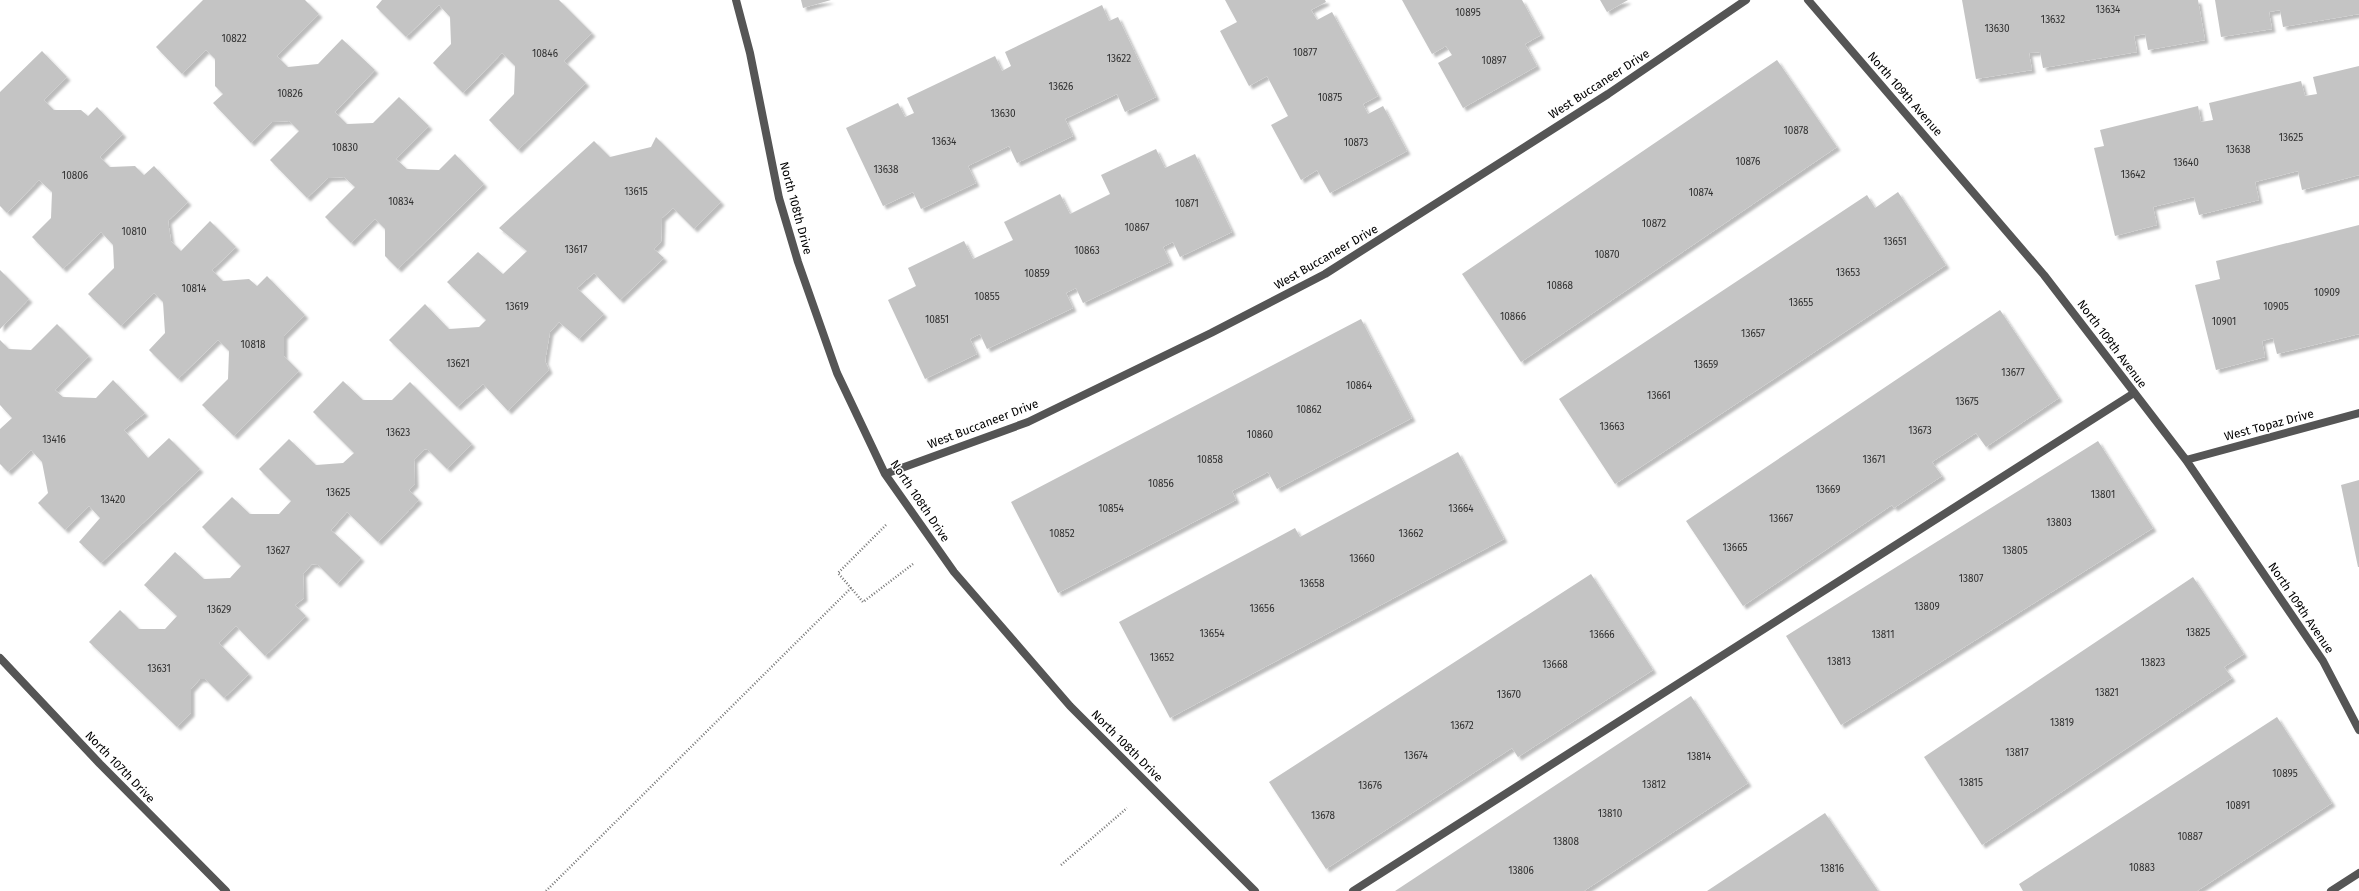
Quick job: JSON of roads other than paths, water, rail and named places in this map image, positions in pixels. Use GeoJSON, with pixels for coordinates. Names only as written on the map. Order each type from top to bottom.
{"type":"FeatureCollection","features":[{"type":"Feature","properties":{"kind":"street","name":"North 108th Drive"},"geometry":{"type":"LineString","coordinates":[[736,0],[750,53],[779,198],[798,262],[838,373],[886,474],[954,572],[1070,706],[1255,891]]}},
{"type":"Feature","properties":{"kind":"street","name":"West Buccaneer Drive"},"geometry":{"type":"LineString","coordinates":[[886,474],[1028,422],[1211,333],[1325,274],[1608,94],[1746,0]]}},
{"type":"Feature","properties":{"kind":"street","name":"North 109th Avenue"},"geometry":{"type":"LineString","coordinates":[[1808,0],[2044,275],[2186,460],[2323,661],[2359,730]]}},
{"type":"Feature","properties":{"kind":"street"},"geometry":{"type":"LineString","coordinates":[[1353,891],[2134,393]]}},
{"type":"Feature","properties":{"kind":"street","name":"West Topaz Drive"},"geometry":{"type":"LineString","coordinates":[[2186,460],[2359,413]]}},
{"type":"Feature","properties":{"kind":"street","name":"North 107th Drive"},"geometry":{"type":"LineString","coordinates":[[0,658],[100,764],[226,891]]}},
{"type":"Feature","properties":{"kind":"street"},"geometry":{"type":"LineString","coordinates":[[2331,891],[2359,873]]}}]}
